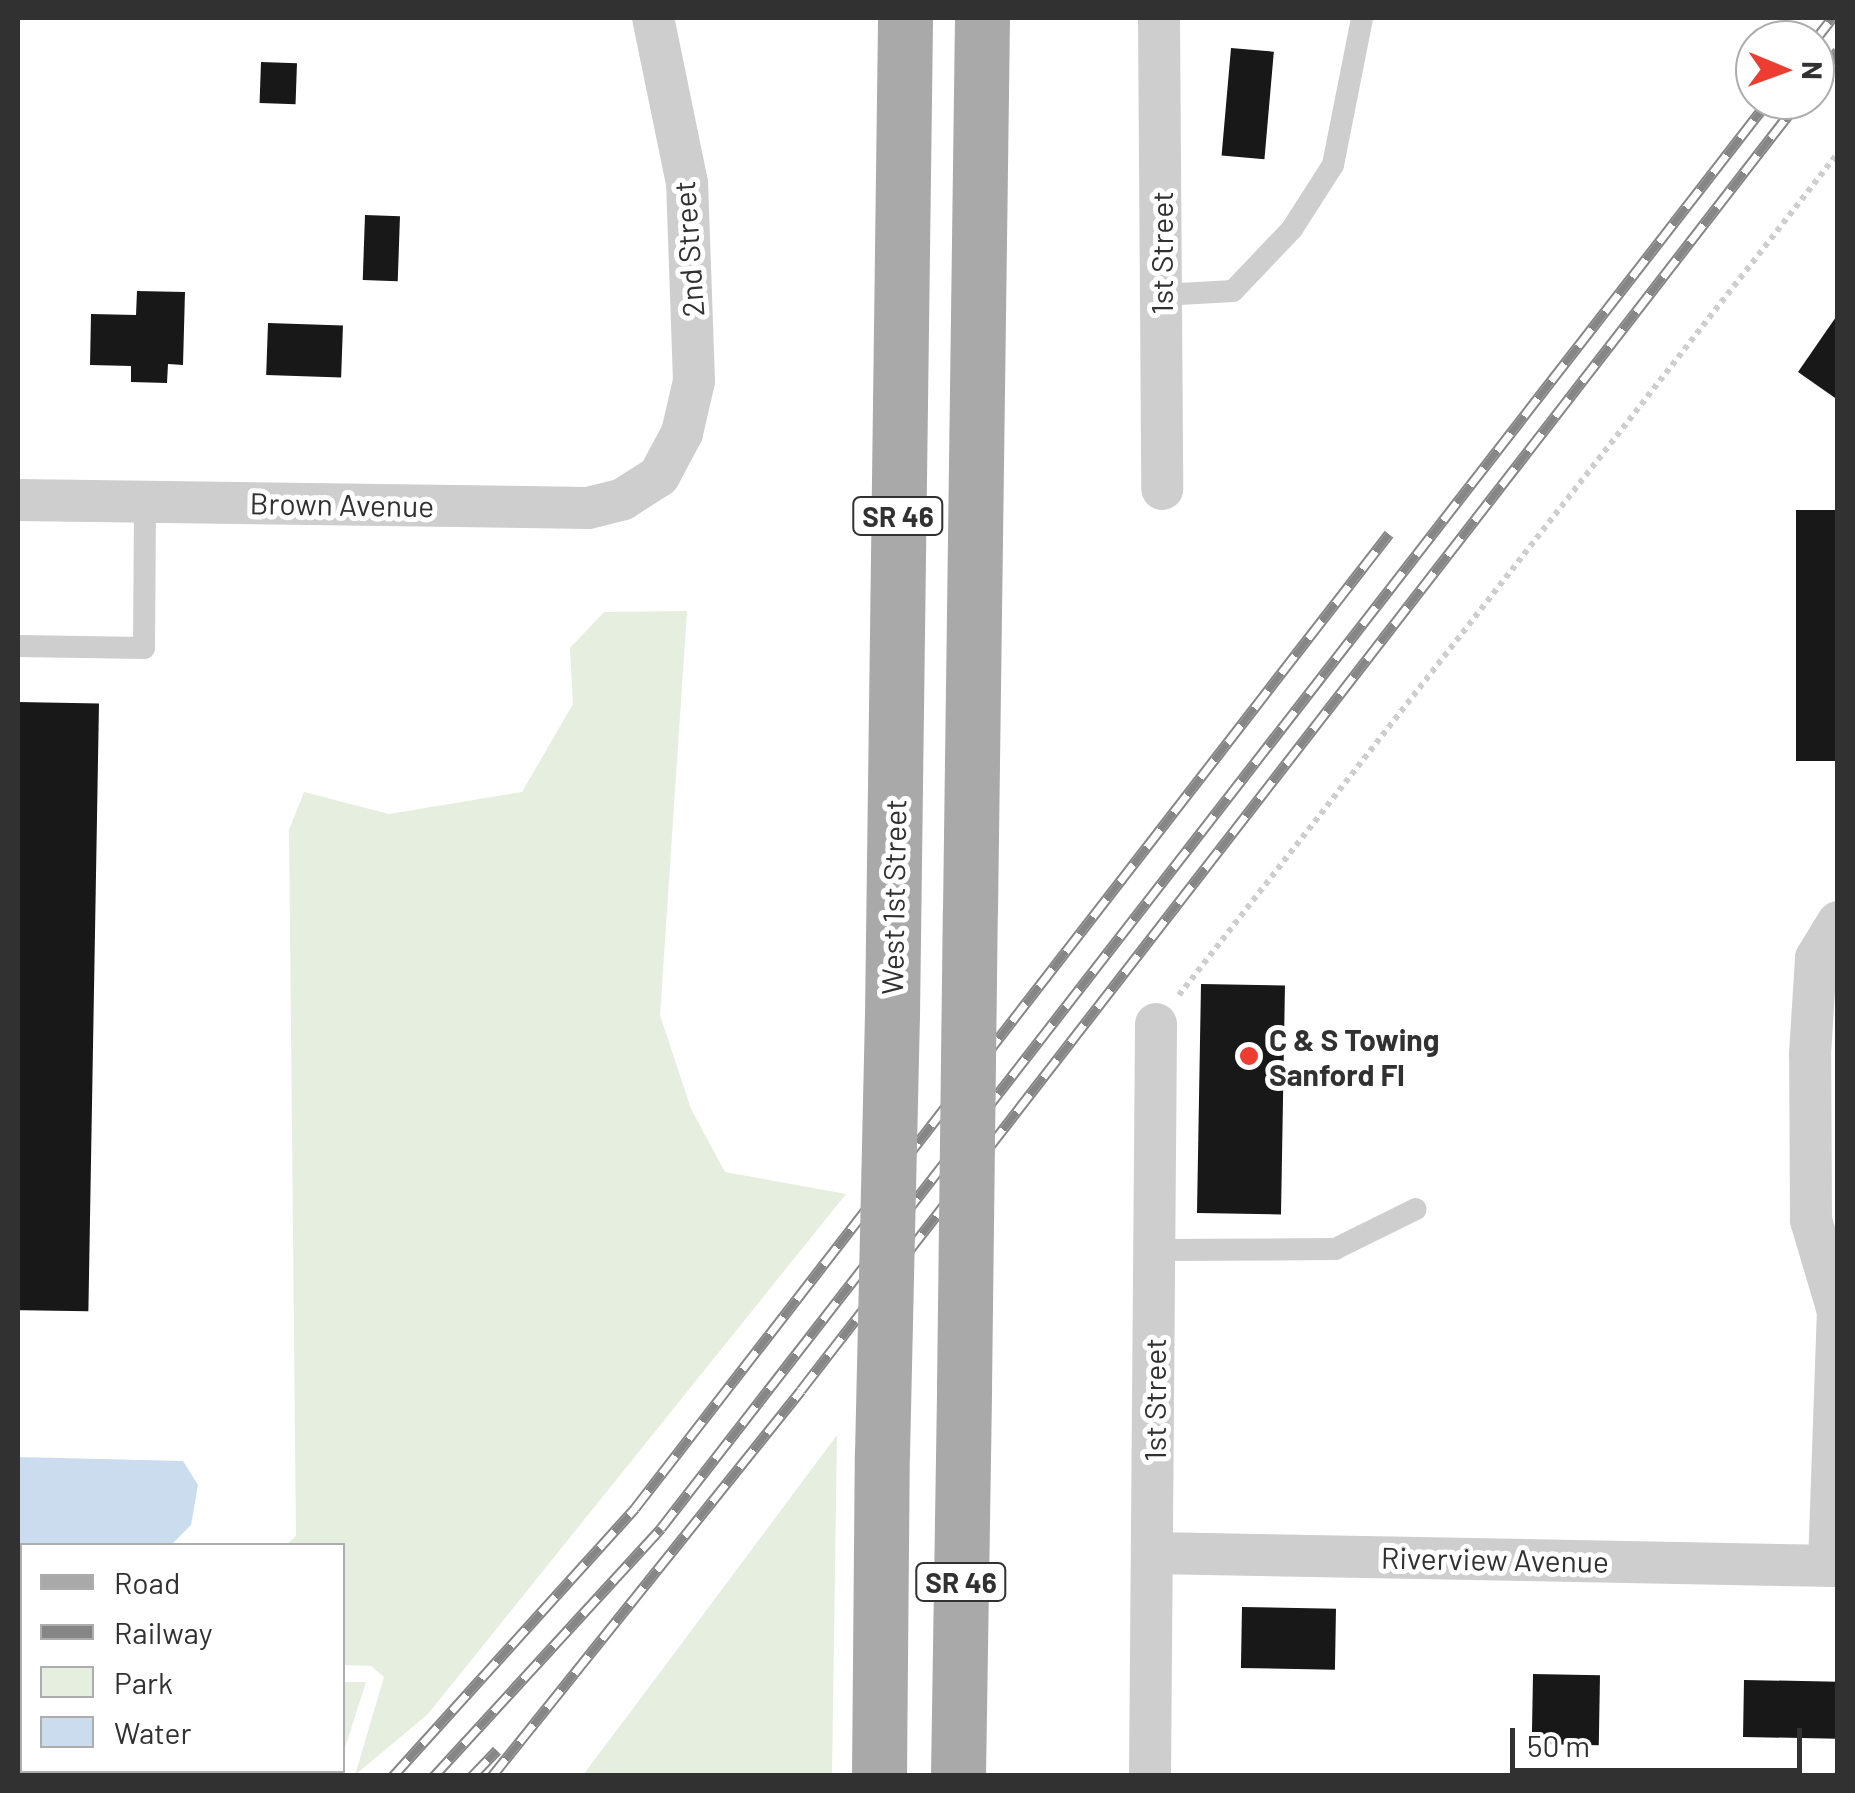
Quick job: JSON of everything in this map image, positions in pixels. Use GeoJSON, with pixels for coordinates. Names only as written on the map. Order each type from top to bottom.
{"type":"FeatureCollection","features":[{"type":"Feature","properties":{"kind":"main road","name":"West 1st Street"},"geometry":{"type":"LineString","coordinates":[[879,1776],[905,18]]}},
{"type":"Feature","properties":{"kind":"main road","name":"SR 46"},"geometry":{"type":"LineString","coordinates":[[958,1776],[982,18]]}},
{"type":"Feature","properties":{"kind":"street","name":"2nd Street"},"geometry":{"type":"LineString","coordinates":[[653,18],[686,183],[694,382],[682,432],[659,476]]}},
{"type":"Feature","properties":{"kind":"street","name":"1st Street"},"geometry":{"type":"LineString","coordinates":[[1159,18],[1162,489]]}},
{"type":"Feature","properties":{"kind":"street","name":"Brown Avenue"},"geometry":{"type":"LineString","coordinates":[[18,500],[588,508],[624,499],[659,476]]}},
{"type":"Feature","properties":{"kind":"street"},"geometry":{"type":"LineString","coordinates":[[1833,1566],[1837,1307],[1811,1220],[1824,1054],[1816,958],[1838,922]]}},
{"type":"Feature","properties":{"kind":"street","name":"1st Street"},"geometry":{"type":"LineString","coordinates":[[1150,1776],[1156,1024]]}},
{"type":"Feature","properties":{"kind":"street","name":"Riverview Avenue"},"geometry":{"type":"LineString","coordinates":[[1153,1553],[1833,1566]]}},
{"type":"Feature","properties":{"kind":"lane"},"geometry":{"type":"LineString","coordinates":[[1161,296],[1233,291],[1292,229],[1334,165],[1362,18]]}},
{"type":"Feature","properties":{"kind":"lane"},"geometry":{"type":"LineString","coordinates":[[18,646],[144,648],[145,502]]}},
{"type":"Feature","properties":{"kind":"lane"},"geometry":{"type":"LineString","coordinates":[[1155,1250],[1335,1249],[1416,1209]]}},
{"type":"Feature","properties":{"kind":"path"},"geometry":{"type":"LineString","coordinates":[[1156,1024],[1838,152]]}},
{"type":"Feature","properties":{"kind":"green space"},"geometry":{"type":"Polygon","coordinates":[[[687,611],[660,1015],[691,1109],[725,1172],[846,1194],[428,1714],[355,1775],[384,1677],[371,1666],[345,1665],[345,1543],[288,1543],[296,1536],[289,830],[304,792],[389,814],[522,792],[573,704],[570,648],[604,612],[687,611]]]}},
{"type":"Feature","properties":{"kind":"green space"},"geometry":{"type":"Polygon","coordinates":[[[837,1435],[832,1775],[583,1775],[638,1702],[837,1435]]]}},
{"type":"Feature","properties":{"kind":"green space"},"geometry":{"type":"Polygon","coordinates":[[[18,1679],[20,1773],[178,1773],[18,1775],[18,1679]]]}},
{"type":"Feature","properties":{"kind":"green space"},"geometry":{"type":"Polygon","coordinates":[[[345,1682],[366,1682],[345,1748],[345,1682]]]}},
{"type":"Feature","properties":{"kind":"water"},"geometry":{"type":"Polygon","coordinates":[[[18,1457],[183,1461],[198,1485],[191,1525],[173,1543],[20,1543],[18,1609],[18,1457]]]}},
{"type":"Feature","properties":{"kind":"building"},"geometry":{"type":"Polygon","coordinates":[[[1231,48],[1274,52],[1264,159],[1222,156],[1231,48]]]}},
{"type":"Feature","properties":{"kind":"building"},"geometry":{"type":"Polygon","coordinates":[[[261,62],[297,63],[296,104],[260,103],[261,62]]]}},
{"type":"Feature","properties":{"kind":"building"},"geometry":{"type":"Polygon","coordinates":[[[365,215],[400,216],[398,281],[363,280],[365,215]]]}},
{"type":"Feature","properties":{"kind":"building"},"geometry":{"type":"Polygon","coordinates":[[[137,291],[185,292],[183,365],[168,364],[167,383],[131,382],[131,366],[90,365],[91,314],[136,315],[137,291]]]}},
{"type":"Feature","properties":{"kind":"building"},"geometry":{"type":"Polygon","coordinates":[[[1838,314],[1838,400],[1798,372],[1838,314]]]}},
{"type":"Feature","properties":{"kind":"building"},"geometry":{"type":"Polygon","coordinates":[[[268,323],[343,326],[341,378],[266,375],[268,323]]]}},
{"type":"Feature","properties":{"kind":"building"},"geometry":{"type":"Polygon","coordinates":[[[1796,510],[1838,510],[1838,761],[1796,761],[1796,510]]]}},
{"type":"Feature","properties":{"kind":"building"},"geometry":{"type":"Polygon","coordinates":[[[18,702],[99,703],[88,1311],[18,1310],[18,702]]]}},
{"type":"Feature","properties":{"kind":"building"},"geometry":{"type":"Polygon","coordinates":[[[1201,984],[1285,985],[1281,1214],[1197,1213],[1201,984]]]}},
{"type":"Feature","properties":{"kind":"building"},"geometry":{"type":"Polygon","coordinates":[[[1242,1607],[1336,1609],[1335,1670],[1241,1668],[1242,1607]]]}},
{"type":"Feature","properties":{"kind":"building"},"geometry":{"type":"Polygon","coordinates":[[[1533,1674],[1600,1675],[1599,1745],[1532,1744],[1533,1674]]]}},
{"type":"Feature","properties":{"kind":"building"},"geometry":{"type":"Polygon","coordinates":[[[1744,1680],[1838,1682],[1837,1739],[1743,1737],[1744,1680]]]}},
{"type":"Feature","properties":{"kind":"railway"},"geometry":{"type":"LineString","coordinates":[[1835,55],[1838,51]]}},
{"type":"Feature","properties":{"kind":"railway"},"geometry":{"type":"LineString","coordinates":[[434,1776],[661,1528],[1753,120]]}},
{"type":"Feature","properties":{"kind":"railway"},"geometry":{"type":"LineString","coordinates":[[492,1776],[801,1390],[1785,120]]}},
{"type":"Feature","properties":{"kind":"railway"},"geometry":{"type":"LineString","coordinates":[[393,1776],[635,1508],[1389,534]]}},
{"type":"Feature","properties":{"kind":"railway"},"geometry":{"type":"LineString","coordinates":[[472,1776],[497,1750]]}},
{"type":"Feature","properties":{"kind":"place","name":"C & S Towing Sanford Fl"},"geometry":{"type":"Point","coordinates":[1249,1056]}}]}
